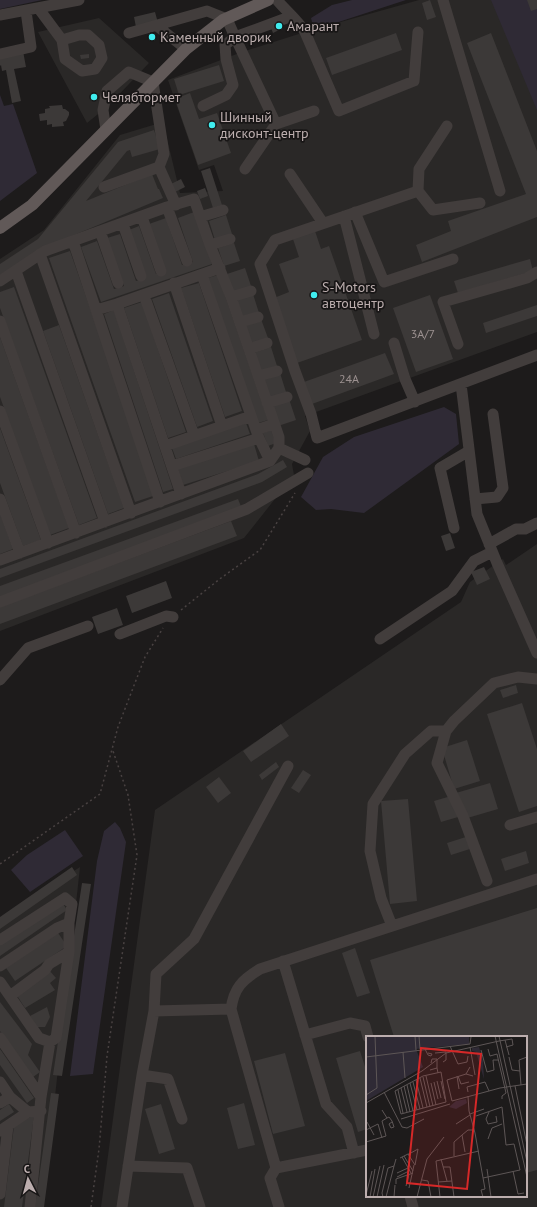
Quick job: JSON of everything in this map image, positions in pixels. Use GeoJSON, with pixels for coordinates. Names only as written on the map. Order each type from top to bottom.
{"type":"FeatureCollection","features":[{"type":"Feature","properties":{"kind":"main road"},"geometry":{"type":"LineString","coordinates":[[0,228],[32,205],[186,49],[227,19],[268,0]]}},
{"type":"Feature","properties":{"kind":"lane"},"geometry":{"type":"LineString","coordinates":[[0,15],[79,0]]}},
{"type":"Feature","properties":{"kind":"lane"},"geometry":{"type":"LineString","coordinates":[[277,0],[300,23],[339,111],[414,82],[418,32]]}},
{"type":"Feature","properties":{"kind":"lane"},"geometry":{"type":"LineString","coordinates":[[443,0],[500,191]]}},
{"type":"Feature","properties":{"kind":"lane"},"geometry":{"type":"LineString","coordinates":[[38,9],[62,40]]}},
{"type":"Feature","properties":{"kind":"lane"},"geometry":{"type":"LineString","coordinates":[[1,54],[31,47],[26,11]]}},
{"type":"Feature","properties":{"kind":"lane"},"geometry":{"type":"LineString","coordinates":[[129,33],[207,11],[227,19],[276,124]]}},
{"type":"Feature","properties":{"kind":"lane"},"geometry":{"type":"LineString","coordinates":[[203,106],[226,95],[233,85],[226,59],[225,45],[235,37],[292,16]]}},
{"type":"Feature","properties":{"kind":"lane"},"geometry":{"type":"LineString","coordinates":[[157,26],[186,49]]}},
{"type":"Feature","properties":{"kind":"lane"},"geometry":{"type":"LineString","coordinates":[[106,130],[103,110],[107,91],[129,72],[153,82],[164,154],[159,166],[187,261]]}},
{"type":"Feature","properties":{"kind":"lane"},"geometry":{"type":"LineString","coordinates":[[244,169],[276,124],[314,111]]}},
{"type":"Feature","properties":{"kind":"lane"},"geometry":{"type":"LineString","coordinates":[[447,126],[419,169],[418,191],[433,210],[480,203]]}},
{"type":"Feature","properties":{"kind":"lane"},"geometry":{"type":"LineString","coordinates":[[104,187],[159,166]]}},
{"type":"Feature","properties":{"kind":"lane"},"geometry":{"type":"LineString","coordinates":[[290,174],[323,223]]}},
{"type":"Feature","properties":{"kind":"lane"},"geometry":{"type":"LineString","coordinates":[[418,191],[275,240],[260,264],[295,371],[311,414],[317,438],[537,355]]}},
{"type":"Feature","properties":{"kind":"lane"},"geometry":{"type":"LineString","coordinates":[[0,281],[40,254],[142,216],[194,199],[240,322],[279,437],[279,448],[270,461],[0,560]]}},
{"type":"Feature","properties":{"kind":"lane"},"geometry":{"type":"LineString","coordinates":[[200,217],[223,210]]}},
{"type":"Feature","properties":{"kind":"lane"},"geometry":{"type":"LineString","coordinates":[[355,212],[384,282],[453,259]]}},
{"type":"Feature","properties":{"kind":"lane"},"geometry":{"type":"LineString","coordinates":[[142,216],[161,270]]}},
{"type":"Feature","properties":{"kind":"lane"},"geometry":{"type":"LineString","coordinates":[[344,216],[374,334]]}},
{"type":"Feature","properties":{"kind":"lane"},"geometry":{"type":"LineString","coordinates":[[123,224],[141,276]]}},
{"type":"Feature","properties":{"kind":"lane"},"geometry":{"type":"LineString","coordinates":[[100,232],[118,283]]}},
{"type":"Feature","properties":{"kind":"lane"},"geometry":{"type":"LineString","coordinates":[[210,245],[230,239]]}},
{"type":"Feature","properties":{"kind":"lane"},"geometry":{"type":"LineString","coordinates":[[73,241],[160,502]]}},
{"type":"Feature","properties":{"kind":"lane"},"geometry":{"type":"LineString","coordinates":[[40,254],[131,513]]}},
{"type":"Feature","properties":{"kind":"lane"},"geometry":{"type":"LineString","coordinates":[[96,310],[220,268]]}},
{"type":"Feature","properties":{"kind":"lane"},"geometry":{"type":"LineString","coordinates":[[16,271],[104,522]]}},
{"type":"Feature","properties":{"kind":"lane"},"geometry":{"type":"LineString","coordinates":[[458,344],[443,302],[527,278],[537,272]]}},
{"type":"Feature","properties":{"kind":"lane"},"geometry":{"type":"LineString","coordinates":[[202,275],[257,434],[270,461]]}},
{"type":"Feature","properties":{"kind":"lane"},"geometry":{"type":"LineString","coordinates":[[174,283],[222,426]]}},
{"type":"Feature","properties":{"kind":"lane"},"geometry":{"type":"LineString","coordinates":[[231,297],[251,291]]}},
{"type":"Feature","properties":{"kind":"lane"},"geometry":{"type":"LineString","coordinates":[[144,295],[194,436]]}},
{"type":"Feature","properties":{"kind":"lane"},"geometry":{"type":"LineString","coordinates":[[117,304],[181,494]]}},
{"type":"Feature","properties":{"kind":"lane"},"geometry":{"type":"LineString","coordinates":[[240,322],[258,317]]}},
{"type":"Feature","properties":{"kind":"lane"},"geometry":{"type":"LineString","coordinates":[[0,322],[76,533]]}},
{"type":"Feature","properties":{"kind":"lane"},"geometry":{"type":"LineString","coordinates":[[249,349],[267,343]]}},
{"type":"Feature","properties":{"kind":"lane"},"geometry":{"type":"LineString","coordinates":[[394,343],[405,379],[415,402]]}},
{"type":"Feature","properties":{"kind":"lane"},"geometry":{"type":"LineString","coordinates":[[258,376],[277,371]]}},
{"type":"Feature","properties":{"kind":"lane"},"geometry":{"type":"LineString","coordinates":[[461,384],[477,514],[503,578],[537,653]]}},
{"type":"Feature","properties":{"kind":"lane"},"geometry":{"type":"LineString","coordinates":[[267,403],[287,397]]}},
{"type":"Feature","properties":{"kind":"lane"},"geometry":{"type":"LineString","coordinates":[[0,411],[48,543]]}},
{"type":"Feature","properties":{"kind":"lane"},"geometry":{"type":"LineString","coordinates":[[475,499],[497,496],[503,488],[493,414]]}},
{"type":"Feature","properties":{"kind":"lane"},"geometry":{"type":"LineString","coordinates":[[165,446],[251,416]]}},
{"type":"Feature","properties":{"kind":"lane"},"geometry":{"type":"LineString","coordinates":[[172,466],[257,434],[274,424]]}},
{"type":"Feature","properties":{"kind":"lane"},"geometry":{"type":"LineString","coordinates":[[279,448],[305,460]]}},
{"type":"Feature","properties":{"kind":"lane"},"geometry":{"type":"LineString","coordinates":[[454,528],[440,468],[469,451]]}},
{"type":"Feature","properties":{"kind":"lane"},"geometry":{"type":"LineString","coordinates":[[0,602],[247,509],[308,473]]}},
{"type":"Feature","properties":{"kind":"lane"},"geometry":{"type":"LineString","coordinates":[[0,499],[20,553]]}},
{"type":"Feature","properties":{"kind":"lane"},"geometry":{"type":"LineString","coordinates":[[380,639],[452,591],[474,561],[516,529],[525,530],[537,523]]}},
{"type":"Feature","properties":{"kind":"lane"},"geometry":{"type":"LineString","coordinates":[[120,634],[166,616],[173,617]]}},
{"type":"Feature","properties":{"kind":"lane"},"geometry":{"type":"LineString","coordinates":[[0,680],[28,648],[88,626]]}},
{"type":"Feature","properties":{"kind":"lane"},"geometry":{"type":"LineString","coordinates":[[487,881],[463,816],[437,763],[446,731],[454,721],[494,683],[518,677],[537,679]]}},
{"type":"Feature","properties":{"kind":"lane"},"geometry":{"type":"LineString","coordinates":[[392,926],[381,898],[370,851],[374,804],[405,754],[431,731],[446,731]]}},
{"type":"Feature","properties":{"kind":"lane"},"geometry":{"type":"LineString","coordinates":[[122,1207],[142,1075],[154,1011],[156,974],[194,939],[288,766]]}},
{"type":"Feature","properties":{"kind":"lane"},"geometry":{"type":"LineString","coordinates":[[510,825],[537,817]]}},
{"type":"Feature","properties":{"kind":"lane"},"geometry":{"type":"LineString","coordinates":[[279,1207],[270,1178],[276,1168],[231,1009],[233,997],[239,986],[247,977],[260,969],[537,879]]}},
{"type":"Feature","properties":{"kind":"lane"},"geometry":{"type":"LineString","coordinates":[[0,940],[65,898],[72,904],[69,923],[70,952],[56,1038],[50,1042],[41,1097],[41,1111],[30,1207]]}},
{"type":"Feature","properties":{"kind":"lane"},"geometry":{"type":"LineString","coordinates":[[0,966],[57,928],[69,923]]}},
{"type":"Feature","properties":{"kind":"lane"},"geometry":{"type":"LineString","coordinates":[[10,996],[45,970],[49,964],[70,952]]}},
{"type":"Feature","properties":{"kind":"lane"},"geometry":{"type":"LineString","coordinates":[[283,961],[326,1104],[347,1127],[354,1153]]}},
{"type":"Feature","properties":{"kind":"lane"},"geometry":{"type":"LineString","coordinates":[[0,982],[39,1038],[50,1042]]}},
{"type":"Feature","properties":{"kind":"lane"},"geometry":{"type":"LineString","coordinates":[[154,1011],[231,1009]]}},
{"type":"Feature","properties":{"kind":"lane"},"geometry":{"type":"LineString","coordinates":[[305,1035],[350,1023],[365,1026],[368,1036]]}},
{"type":"Feature","properties":{"kind":"lane"},"geometry":{"type":"LineString","coordinates":[[0,1038],[41,1097]]}},
{"type":"Feature","properties":{"kind":"lane"},"geometry":{"type":"LineString","coordinates":[[142,1075],[168,1079],[182,1119]]}},
{"type":"Feature","properties":{"kind":"lane"},"geometry":{"type":"LineString","coordinates":[[0,1082],[10,1097],[28,1112]]}},
{"type":"Feature","properties":{"kind":"lane"},"geometry":{"type":"LineString","coordinates":[[0,1103],[10,1097]]}},
{"type":"Feature","properties":{"kind":"lane"},"geometry":{"type":"LineString","coordinates":[[0,1194],[4,1128],[28,1112],[41,1111]]}},
{"type":"Feature","properties":{"kind":"lane"},"geometry":{"type":"LineString","coordinates":[[276,1168],[366,1150]]}},
{"type":"Feature","properties":{"kind":"lane"},"geometry":{"type":"LineString","coordinates":[[128,1166],[187,1168],[200,1207]]}},
{"type":"Feature","properties":{"kind":"lane"},"geometry":{"type":"LineString","coordinates":[[410,1197],[412,1207]]}},
{"type":"Feature","properties":{"kind":"path"},"geometry":{"type":"LineString","coordinates":[[0,864],[100,794],[118,727],[145,657],[164,627],[173,617],[221,578],[260,550],[296,492]]}},
{"type":"Feature","properties":{"kind":"path"},"geometry":{"type":"LineString","coordinates":[[91,1207],[99,1149],[107,1056],[136,855],[128,795],[113,750]]}},
{"type":"Feature","properties":{"kind":"shaded area"},"geometry":{"type":"Polygon","coordinates":[[[0,0],[42,0],[0,9],[0,0]]]}},
{"type":"Feature","properties":{"kind":"shaded area"},"geometry":{"type":"Polygon","coordinates":[[[352,0],[406,0],[314,30],[311,18],[332,5],[352,0]]]}},
{"type":"Feature","properties":{"kind":"shaded area"},"geometry":{"type":"Polygon","coordinates":[[[419,0],[537,0],[537,332],[305,416],[310,431],[292,464],[294,475],[244,538],[0,631],[0,259],[44,230],[120,135],[163,122],[180,193],[223,191],[214,165],[199,170],[168,80],[242,52],[305,32],[419,0]]]}},
{"type":"Feature","properties":{"kind":"shaded area"},"geometry":{"type":"Polygon","coordinates":[[[491,0],[536,0],[537,110],[491,0]]]}},
{"type":"Feature","properties":{"kind":"shaded area"},"geometry":{"type":"Polygon","coordinates":[[[99,18],[149,63],[108,106],[87,123],[38,32],[99,18]]]}},
{"type":"Feature","properties":{"kind":"shaded area"},"geometry":{"type":"Polygon","coordinates":[[[0,95],[4,106],[13,104],[37,173],[0,201],[0,95]]]}},
{"type":"Feature","properties":{"kind":"shaded area"},"geometry":{"type":"Polygon","coordinates":[[[444,407],[456,414],[459,444],[364,513],[331,509],[316,510],[301,497],[323,457],[354,437],[444,407]]]}},
{"type":"Feature","properties":{"kind":"shaded area"},"geometry":{"type":"Polygon","coordinates":[[[537,544],[537,1207],[101,1207],[155,810],[461,602],[470,582],[503,559],[506,565],[537,544]]]}},
{"type":"Feature","properties":{"kind":"shaded area"},"geometry":{"type":"Polygon","coordinates":[[[115,822],[120,828],[126,842],[93,1074],[70,1076],[97,861],[104,831],[115,822]]]}},
{"type":"Feature","properties":{"kind":"shaded area"},"geometry":{"type":"Polygon","coordinates":[[[65,830],[83,856],[30,892],[11,870],[27,855],[65,830]]]}},
{"type":"Feature","properties":{"kind":"shaded area"},"geometry":{"type":"Polygon","coordinates":[[[80,867],[43,1207],[0,1207],[0,919],[80,867]]]}},
{"type":"Feature","properties":{"kind":"building"},"geometry":{"type":"Polygon","coordinates":[[[430,0],[436,17],[427,20],[422,3],[430,0]]]}},
{"type":"Feature","properties":{"kind":"building"},"geometry":{"type":"Polygon","coordinates":[[[527,0],[537,0],[537,9],[531,11],[527,0]]]}},
{"type":"Feature","properties":{"kind":"building"},"geometry":{"type":"Polygon","coordinates":[[[155,12],[158,23],[136,27],[134,17],[155,12]]]}},
{"type":"Feature","properties":{"kind":"building","name":"Амарант"},"geometry":{"type":"Polygon","coordinates":[[[281,23],[283,28],[273,33],[271,28],[281,23]]]}},
{"type":"Feature","properties":{"kind":"building"},"geometry":{"type":"Polygon","coordinates":[[[396,33],[402,50],[332,75],[326,58],[396,33]]]}},
{"type":"Feature","properties":{"kind":"building"},"geometry":{"type":"Polygon","coordinates":[[[491,33],[537,151],[537,217],[422,262],[416,245],[451,231],[448,221],[526,194],[467,43],[491,33]]]}},
{"type":"Feature","properties":{"kind":"building"},"geometry":{"type":"Polygon","coordinates":[[[23,51],[26,67],[14,69],[21,101],[12,103],[6,70],[2,71],[1,65],[0,66],[0,58],[23,51]]]}},
{"type":"Feature","properties":{"kind":"building"},"geometry":{"type":"Polygon","coordinates":[[[89,54],[89,58],[81,59],[80,55],[89,54]]]}},
{"type":"Feature","properties":{"kind":"building"},"geometry":{"type":"Polygon","coordinates":[[[219,65],[224,81],[179,95],[174,79],[219,65]]]}},
{"type":"Feature","properties":{"kind":"building"},"geometry":{"type":"Polygon","coordinates":[[[190,93],[199,119],[217,113],[231,153],[198,165],[175,99],[190,93]]]}},
{"type":"Feature","properties":{"kind":"building"},"geometry":{"type":"Polygon","coordinates":[[[62,105],[63,109],[69,112],[66,121],[63,122],[64,126],[52,127],[52,124],[47,125],[47,120],[40,121],[39,114],[45,113],[45,109],[50,108],[49,106],[62,105]]]}},
{"type":"Feature","properties":{"kind":"building"},"geometry":{"type":"Polygon","coordinates":[[[154,130],[160,149],[132,157],[130,150],[127,151],[86,201],[152,174],[163,198],[43,248],[0,276],[0,264],[38,239],[118,142],[154,130]]]}},
{"type":"Feature","properties":{"kind":"building"},"geometry":{"type":"Polygon","coordinates":[[[210,168],[222,205],[213,208],[201,171],[210,168]]]}},
{"type":"Feature","properties":{"kind":"building"},"geometry":{"type":"Polygon","coordinates":[[[181,179],[185,187],[175,192],[171,184],[181,179]]]}},
{"type":"Feature","properties":{"kind":"building"},"geometry":{"type":"Polygon","coordinates":[[[205,188],[208,196],[200,199],[197,191],[205,188]]]}},
{"type":"Feature","properties":{"kind":"building"},"geometry":{"type":"Polygon","coordinates":[[[194,212],[212,264],[101,302],[81,247],[97,241],[114,289],[124,286],[107,238],[120,234],[136,281],[145,278],[129,230],[139,226],[156,274],[166,271],[149,224],[166,218],[182,265],[193,262],[178,218],[194,212]]]}},
{"type":"Feature","properties":{"kind":"building"},"geometry":{"type":"Polygon","coordinates":[[[226,215],[232,234],[215,240],[209,221],[226,215]]]}},
{"type":"Feature","properties":{"kind":"building","name":"S-Motors автоцентр"},"geometry":{"type":"Polygon","coordinates":[[[314,228],[321,249],[329,246],[362,340],[297,363],[274,298],[289,292],[279,264],[299,257],[292,236],[314,228]]]}},
{"type":"Feature","properties":{"kind":"building"},"geometry":{"type":"Polygon","coordinates":[[[234,243],[240,261],[224,266],[218,248],[234,243]]]}},
{"type":"Feature","properties":{"kind":"building"},"geometry":{"type":"Polygon","coordinates":[[[70,251],[156,495],[135,502],[49,258],[70,251]]]}},
{"type":"Feature","properties":{"kind":"building"},"geometry":{"type":"Polygon","coordinates":[[[530,259],[533,271],[458,293],[454,281],[530,259]]]}},
{"type":"Feature","properties":{"kind":"building"},"geometry":{"type":"Polygon","coordinates":[[[245,268],[251,286],[234,292],[227,274],[245,268]]]}},
{"type":"Feature","properties":{"kind":"building"},"geometry":{"type":"Polygon","coordinates":[[[218,275],[268,420],[258,423],[208,278],[218,275]]]}},
{"type":"Feature","properties":{"kind":"building"},"geometry":{"type":"Polygon","coordinates":[[[199,283],[242,411],[225,417],[181,288],[199,283]]]}},
{"type":"Feature","properties":{"kind":"building"},"geometry":{"type":"Polygon","coordinates":[[[14,287],[97,518],[79,525],[0,308],[0,292],[14,287]]]}},
{"type":"Feature","properties":{"kind":"building"},"geometry":{"type":"Polygon","coordinates":[[[169,293],[213,421],[197,427],[152,299],[169,293]]]}},
{"type":"Feature","properties":{"kind":"building"},"geometry":{"type":"Polygon","coordinates":[[[253,294],[259,313],[243,318],[237,300],[253,294]]]}},
{"type":"Feature","properties":{"kind":"building"},"geometry":{"type":"Polygon","coordinates":[[[430,295],[453,359],[416,372],[393,308],[430,295]]]}},
{"type":"Feature","properties":{"kind":"building"},"geometry":{"type":"Polygon","coordinates":[[[142,302],[186,432],[168,438],[124,308],[142,302]]]}},
{"type":"Feature","properties":{"kind":"building"},"geometry":{"type":"Polygon","coordinates":[[[537,305],[537,316],[486,333],[483,323],[537,305]]]}},
{"type":"Feature","properties":{"kind":"building"},"geometry":{"type":"Polygon","coordinates":[[[114,310],[173,489],[163,492],[104,314],[114,310]]]}},
{"type":"Feature","properties":{"kind":"building"},"geometry":{"type":"Polygon","coordinates":[[[261,319],[268,338],[252,344],[245,325],[261,319]]]}},
{"type":"Feature","properties":{"kind":"building"},"geometry":{"type":"Polygon","coordinates":[[[59,325],[124,508],[108,514],[43,331],[59,325]]]}},
{"type":"Feature","properties":{"kind":"building"},"geometry":{"type":"Polygon","coordinates":[[[0,337],[69,528],[50,535],[0,397],[0,337]]]}},
{"type":"Feature","properties":{"kind":"building"},"geometry":{"type":"Polygon","coordinates":[[[271,347],[277,366],[261,371],[254,353],[271,347]]]}},
{"type":"Feature","properties":{"kind":"building"},"geometry":{"type":"Polygon","coordinates":[[[385,353],[394,374],[312,404],[304,382],[385,353]]]}},
{"type":"Feature","properties":{"kind":"building"},"geometry":{"type":"Polygon","coordinates":[[[280,373],[286,392],[270,398],[263,379],[280,373]]]}},
{"type":"Feature","properties":{"kind":"building"},"geometry":{"type":"Polygon","coordinates":[[[289,399],[296,420],[278,426],[271,406],[289,399]]]}},
{"type":"Feature","properties":{"kind":"building"},"geometry":{"type":"Polygon","coordinates":[[[246,423],[250,434],[176,459],[172,448],[246,423]]]}},
{"type":"Feature","properties":{"kind":"building"},"geometry":{"type":"Polygon","coordinates":[[[0,428],[41,540],[23,546],[0,483],[0,428]]]}},
{"type":"Feature","properties":{"kind":"building"},"geometry":{"type":"Polygon","coordinates":[[[271,430],[276,443],[268,446],[263,433],[271,430]]]}},
{"type":"Feature","properties":{"kind":"building"},"geometry":{"type":"Polygon","coordinates":[[[254,444],[259,461],[183,485],[178,469],[254,444]]]}},
{"type":"Feature","properties":{"kind":"building"},"geometry":{"type":"Polygon","coordinates":[[[283,460],[287,467],[262,482],[0,578],[0,569],[258,474],[283,460]]]}},
{"type":"Feature","properties":{"kind":"building"},"geometry":{"type":"Polygon","coordinates":[[[238,499],[242,509],[0,597],[0,586],[238,499]]]}},
{"type":"Feature","properties":{"kind":"building"},"geometry":{"type":"Polygon","coordinates":[[[0,513],[13,549],[0,554],[0,513]]]}},
{"type":"Feature","properties":{"kind":"building"},"geometry":{"type":"Polygon","coordinates":[[[231,521],[237,536],[0,624],[0,607],[231,521]]]}},
{"type":"Feature","properties":{"kind":"building"},"geometry":{"type":"Polygon","coordinates":[[[450,533],[455,548],[446,551],[441,536],[450,533]]]}},
{"type":"Feature","properties":{"kind":"building"},"geometry":{"type":"Polygon","coordinates":[[[484,567],[490,579],[477,585],[471,572],[484,567]]]}},
{"type":"Feature","properties":{"kind":"building"},"geometry":{"type":"Polygon","coordinates":[[[166,581],[172,598],[132,613],[126,596],[166,581]]]}},
{"type":"Feature","properties":{"kind":"building"},"geometry":{"type":"Polygon","coordinates":[[[117,608],[123,625],[98,634],[92,617],[117,608]]]}},
{"type":"Feature","properties":{"kind":"building"},"geometry":{"type":"Polygon","coordinates":[[[516,685],[518,693],[503,698],[500,690],[516,685]]]}},
{"type":"Feature","properties":{"kind":"building"},"geometry":{"type":"Polygon","coordinates":[[[522,703],[537,749],[537,806],[519,812],[487,714],[522,703]]]}},
{"type":"Feature","properties":{"kind":"building"},"geometry":{"type":"Polygon","coordinates":[[[281,724],[289,736],[251,762],[243,751],[281,724]]]}},
{"type":"Feature","properties":{"kind":"building"},"geometry":{"type":"Polygon","coordinates":[[[467,740],[480,781],[454,789],[442,748],[467,740]]]}},
{"type":"Feature","properties":{"kind":"building"},"geometry":{"type":"Polygon","coordinates":[[[276,762],[279,767],[262,780],[259,775],[276,762]]]}},
{"type":"Feature","properties":{"kind":"building"},"geometry":{"type":"Polygon","coordinates":[[[303,770],[311,775],[299,793],[291,788],[303,770]]]}},
{"type":"Feature","properties":{"kind":"building"},"geometry":{"type":"Polygon","coordinates":[[[219,777],[231,793],[218,803],[206,787],[219,777]]]}},
{"type":"Feature","properties":{"kind":"building"},"geometry":{"type":"Polygon","coordinates":[[[490,783],[498,809],[464,819],[456,793],[490,783]]]}},
{"type":"Feature","properties":{"kind":"building"},"geometry":{"type":"Polygon","coordinates":[[[451,796],[458,817],[441,822],[434,801],[451,796]]]}},
{"type":"Feature","properties":{"kind":"building"},"geometry":{"type":"Polygon","coordinates":[[[408,799],[417,901],[390,904],[381,801],[408,799]]]}},
{"type":"Feature","properties":{"kind":"building"},"geometry":{"type":"Polygon","coordinates":[[[469,836],[473,848],[451,855],[447,843],[469,836]]]}},
{"type":"Feature","properties":{"kind":"building"},"geometry":{"type":"Polygon","coordinates":[[[526,851],[529,863],[505,871],[501,859],[526,851]]]}},
{"type":"Feature","properties":{"kind":"building"},"geometry":{"type":"Polygon","coordinates":[[[72,867],[77,875],[0,929],[0,917],[72,867]]]}},
{"type":"Feature","properties":{"kind":"building"},"geometry":{"type":"Polygon","coordinates":[[[82,883],[91,884],[62,1076],[53,1075],[82,883]]]}},
{"type":"Feature","properties":{"kind":"building"},"geometry":{"type":"Polygon","coordinates":[[[62,902],[67,910],[0,956],[0,945],[62,902]]]}},
{"type":"Feature","properties":{"kind":"building"},"geometry":{"type":"Polygon","coordinates":[[[537,908],[537,1170],[527,1173],[527,1036],[394,1036],[370,960],[537,908]]]}},
{"type":"Feature","properties":{"kind":"building"},"geometry":{"type":"Polygon","coordinates":[[[56,930],[67,946],[15,981],[4,965],[56,930]]]}},
{"type":"Feature","properties":{"kind":"building"},"geometry":{"type":"Polygon","coordinates":[[[355,948],[370,993],[357,997],[342,953],[355,948]]]}},
{"type":"Feature","properties":{"kind":"building"},"geometry":{"type":"Polygon","coordinates":[[[49,970],[56,978],[50,983],[55,990],[25,1008],[16,994],[49,970]]]}},
{"type":"Feature","properties":{"kind":"building"},"geometry":{"type":"Polygon","coordinates":[[[0,1002],[32,1044],[28,1055],[40,1072],[33,1077],[0,1031],[0,1002]]]}},
{"type":"Feature","properties":{"kind":"building"},"geometry":{"type":"Polygon","coordinates":[[[47,1007],[50,1017],[45,1027],[37,1027],[30,1016],[47,1007]]]}},
{"type":"Feature","properties":{"kind":"building"},"geometry":{"type":"Polygon","coordinates":[[[0,1049],[34,1098],[27,1103],[0,1065],[0,1049]]]}},
{"type":"Feature","properties":{"kind":"building"},"geometry":{"type":"Polygon","coordinates":[[[360,1051],[366,1070],[366,1129],[358,1132],[336,1058],[360,1051]]]}},
{"type":"Feature","properties":{"kind":"building"},"geometry":{"type":"Polygon","coordinates":[[[285,1053],[305,1126],[273,1134],[254,1061],[285,1053]]]}},
{"type":"Feature","properties":{"kind":"building"},"geometry":{"type":"Polygon","coordinates":[[[51,1093],[59,1094],[44,1207],[35,1207],[51,1093]]]}},
{"type":"Feature","properties":{"kind":"building"},"geometry":{"type":"Polygon","coordinates":[[[244,1103],[255,1145],[238,1149],[227,1108],[244,1103]]]}},
{"type":"Feature","properties":{"kind":"building"},"geometry":{"type":"Polygon","coordinates":[[[9,1104],[14,1112],[0,1121],[0,1110],[9,1104]]]}},
{"type":"Feature","properties":{"kind":"building"},"geometry":{"type":"Polygon","coordinates":[[[161,1104],[175,1149],[159,1154],[145,1109],[161,1104]]]}},
{"type":"Feature","properties":{"kind":"building"},"geometry":{"type":"Polygon","coordinates":[[[34,1116],[22,1207],[4,1207],[14,1126],[23,1119],[34,1116]]]}},
{"type":"Feature","properties":{"kind":"place","name":"Амарант"},"geometry":{"type":"Point","coordinates":[279,26]}},
{"type":"Feature","properties":{"kind":"place","name":"Каменный дворик"},"geometry":{"type":"Point","coordinates":[152,37]}},
{"type":"Feature","properties":{"kind":"place","name":"Челябтормет"},"geometry":{"type":"Point","coordinates":[94,97]}},
{"type":"Feature","properties":{"kind":"place","name":"Шинный дисконт-центр"},"geometry":{"type":"Point","coordinates":[212,125]}},
{"type":"Feature","properties":{"kind":"place","name":"S-Motors автоцентр"},"geometry":{"type":"Point","coordinates":[314,295]}}]}
